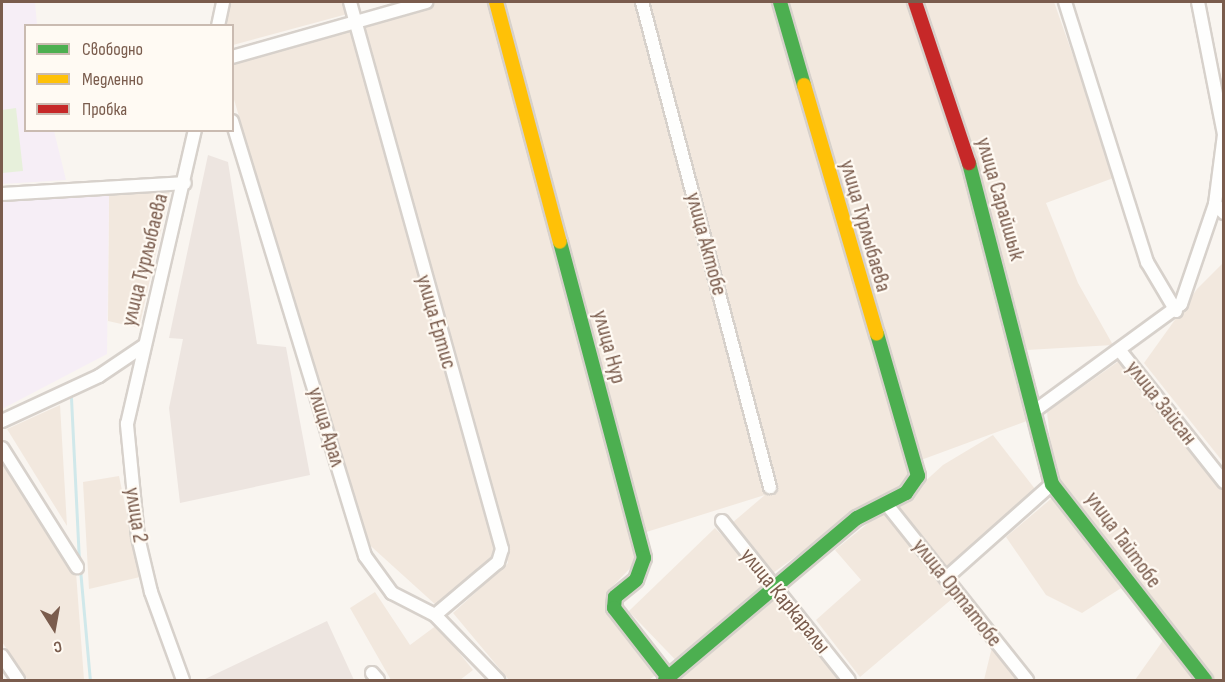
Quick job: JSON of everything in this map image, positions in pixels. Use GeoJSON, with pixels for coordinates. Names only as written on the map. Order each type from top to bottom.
{"type":"FeatureCollection","features":[{"type":"Feature","properties":{"kind":"street"},"geometry":{"type":"LineString","coordinates":[[218,24],[223,2]]}},
{"type":"Feature","properties":{"kind":"street","name":"улица Ертис"},"geometry":{"type":"LineString","coordinates":[[350,2],[502,549],[498,562],[435,615]]}},
{"type":"Feature","properties":{"kind":"street"},"geometry":{"type":"LineString","coordinates":[[234,56],[426,2]]}},
{"type":"Feature","properties":{"kind":"street","name":"улица Нур"},"geometry":{"type":"LineString","coordinates":[[496,2],[644,558],[642,571],[615,597],[614,608],[668,680]]}},
{"type":"Feature","properties":{"kind":"street","name":"улица Актобе"},"geometry":{"type":"LineString","coordinates":[[642,2],[770,488]]}},
{"type":"Feature","properties":{"kind":"street","name":"улица Турлыбаева"},"geometry":{"type":"LineString","coordinates":[[780,2],[915,459],[915,483],[888,506]]}},
{"type":"Feature","properties":{"kind":"street","name":"улица Сарайшык"},"geometry":{"type":"LineString","coordinates":[[915,2],[966,153],[1034,412]]}},
{"type":"Feature","properties":{"kind":"street"},"geometry":{"type":"LineString","coordinates":[[1065,2],[1147,262],[1176,311]]}},
{"type":"Feature","properties":{"kind":"street"},"geometry":{"type":"LineString","coordinates":[[1034,412],[1176,311],[1219,209],[1224,135],[1198,2]]}},
{"type":"Feature","properties":{"kind":"street","name":"улица Арал"},"geometry":{"type":"LineString","coordinates":[[234,128],[359,543],[392,593],[435,615],[498,681]]}},
{"type":"Feature","properties":{"kind":"street","name":"улица Турлыбаева"},"geometry":{"type":"LineString","coordinates":[[2,422],[99,376],[146,345],[185,183],[195,132]]}},
{"type":"Feature","properties":{"kind":"street"},"geometry":{"type":"LineString","coordinates":[[2,194],[185,183]]}},
{"type":"Feature","properties":{"kind":"street","name":"улица 2"},"geometry":{"type":"LineString","coordinates":[[146,345],[127,424],[130,483],[151,592],[183,681]]}},
{"type":"Feature","properties":{"kind":"street","name":"улица Зайсан"},"geometry":{"type":"LineString","coordinates":[[1120,352],[1224,482]]}},
{"type":"Feature","properties":{"kind":"street","name":"улица Тайтобе"},"geometry":{"type":"LineString","coordinates":[[1034,412],[1052,484],[1205,681]]}},
{"type":"Feature","properties":{"kind":"street"},"geometry":{"type":"LineString","coordinates":[[2,447],[77,567]]}},
{"type":"Feature","properties":{"kind":"street"},"geometry":{"type":"LineString","coordinates":[[946,578],[1052,484]]}},
{"type":"Feature","properties":{"kind":"street"},"geometry":{"type":"LineString","coordinates":[[668,680],[857,518],[888,506]]}},
{"type":"Feature","properties":{"kind":"street","name":"улица Ортатобе"},"geometry":{"type":"LineString","coordinates":[[888,506],[1027,681]]}},
{"type":"Feature","properties":{"kind":"street","name":"улица Каркаралы"},"geometry":{"type":"LineString","coordinates":[[722,521],[849,681]]}},
{"type":"Feature","properties":{"kind":"street"},"geometry":{"type":"LineString","coordinates":[[2,656],[18,681]]}},
{"type":"Feature","properties":{"kind":"shaded area"},"geometry":{"type":"Polygon","coordinates":[[[2,2],[35,2],[37,24],[24,24],[24,132],[54,132],[66,180],[2,184],[2,2]]]}},
{"type":"Feature","properties":{"kind":"shaded area"},"geometry":{"type":"Polygon","coordinates":[[[227,2],[349,2],[351,13],[234,45],[234,24],[222,24],[227,2]]]}},
{"type":"Feature","properties":{"kind":"shaded area"},"geometry":{"type":"Polygon","coordinates":[[[435,2],[493,2],[642,556],[610,589],[606,607],[657,674],[649,680],[509,680],[453,613],[508,563],[363,25],[435,2]]]}},
{"type":"Feature","properties":{"kind":"shaded area"},"geometry":{"type":"Polygon","coordinates":[[[502,2],[637,2],[767,494],[776,490],[650,2],[781,2],[918,471],[907,491],[851,516],[773,573],[732,523],[765,495],[640,534],[502,2]]]}},
{"type":"Feature","properties":{"kind":"shaded area"},"geometry":{"type":"Polygon","coordinates":[[[789,2],[915,2],[1035,418],[921,460],[837,182],[789,2]]]}},
{"type":"Feature","properties":{"kind":"shaded area"},"geometry":{"type":"Polygon","coordinates":[[[922,2],[1054,2],[1116,177],[1046,203],[1078,283],[1113,345],[1027,350],[922,2]]]}},
{"type":"Feature","properties":{"kind":"shaded area"},"geometry":{"type":"Polygon","coordinates":[[[354,26],[497,557],[437,606],[363,539],[234,99],[234,58],[354,26]]]}},
{"type":"Feature","properties":{"kind":"shaded area"},"geometry":{"type":"Polygon","coordinates":[[[208,155],[228,162],[257,344],[286,347],[310,475],[180,503],[169,408],[183,339],[169,338],[208,155]]]}},
{"type":"Feature","properties":{"kind":"shaded area"},"geometry":{"type":"Polygon","coordinates":[[[170,191],[139,328],[108,321],[109,195],[170,191]]]}},
{"type":"Feature","properties":{"kind":"shaded area"},"geometry":{"type":"Polygon","coordinates":[[[109,195],[107,354],[2,409],[2,202],[109,195]]]}},
{"type":"Feature","properties":{"kind":"shaded area"},"geometry":{"type":"Polygon","coordinates":[[[1223,263],[1223,462],[1144,363],[1197,289],[1223,263]]]}},
{"type":"Feature","properties":{"kind":"shaded area"},"geometry":{"type":"Polygon","coordinates":[[[1119,361],[1223,490],[1223,680],[1214,680],[1054,472],[1047,412],[1119,361]]]}},
{"type":"Feature","properties":{"kind":"shaded area"},"geometry":{"type":"Polygon","coordinates":[[[60,405],[67,526],[7,429],[60,405]]]}},
{"type":"Feature","properties":{"kind":"shaded area"},"geometry":{"type":"Polygon","coordinates":[[[993,435],[1035,489],[947,572],[898,506],[943,465],[993,435]]]}},
{"type":"Feature","properties":{"kind":"shaded area"},"geometry":{"type":"Polygon","coordinates":[[[2,446],[75,559],[84,680],[28,680],[2,642],[2,446]]]}},
{"type":"Feature","properties":{"kind":"shaded area"},"geometry":{"type":"Polygon","coordinates":[[[119,476],[140,577],[89,589],[83,482],[119,476]]]}},
{"type":"Feature","properties":{"kind":"shaded area"},"geometry":{"type":"Polygon","coordinates":[[[1059,492],[1126,585],[1082,613],[1046,595],[1006,537],[1059,492]]]}},
{"type":"Feature","properties":{"kind":"shaded area"},"geometry":{"type":"Polygon","coordinates":[[[888,507],[953,598],[860,677],[816,620],[861,580],[835,550],[888,507]]]}},
{"type":"Feature","properties":{"kind":"shaded area"},"geometry":{"type":"Polygon","coordinates":[[[715,528],[771,586],[685,670],[629,611],[715,528]]]}},
{"type":"Feature","properties":{"kind":"shaded area"},"geometry":{"type":"Polygon","coordinates":[[[774,590],[848,680],[682,680],[676,673],[774,590]]]}},
{"type":"Feature","properties":{"kind":"shaded area"},"geometry":{"type":"Polygon","coordinates":[[[375,592],[410,645],[437,625],[473,670],[460,680],[391,680],[350,608],[375,592]]]}},
{"type":"Feature","properties":{"kind":"shaded area"},"geometry":{"type":"Polygon","coordinates":[[[327,621],[354,680],[203,680],[327,621]]]}},
{"type":"Feature","properties":{"kind":"shaded area"},"geometry":{"type":"Polygon","coordinates":[[[1164,639],[1199,680],[1135,680],[1164,639]]]}},
{"type":"Feature","properties":{"kind":"shaded area"},"geometry":{"type":"Polygon","coordinates":[[[992,648],[1017,680],[984,680],[992,648]]]}},
{"type":"Feature","properties":{"kind":"green space"},"geometry":{"type":"Polygon","coordinates":[[[16,108],[23,171],[2,173],[2,110],[16,108]]]}},
{"type":"Feature","properties":{"kind":"waterway"},"geometry":{"type":"LineString","coordinates":[[71,398],[79,562]]}},
{"type":"Feature","properties":{"kind":"waterway"},"geometry":{"type":"LineString","coordinates":[[80,569],[90,680]]}},
{"type":"Feature","properties":{"kind":"traffic: fast"},"geometry":{"type":"LineString","coordinates":[[780,2],[804,85]]}},
{"type":"Feature","properties":{"kind":"traffic: fast"},"geometry":{"type":"LineString","coordinates":[[969,163],[1052,484],[1205,680]]}},
{"type":"Feature","properties":{"kind":"traffic: fast"},"geometry":{"type":"LineString","coordinates":[[560,242],[644,558],[636,580],[615,597],[614,608],[670,680]]}},
{"type":"Feature","properties":{"kind":"traffic: fast"},"geometry":{"type":"LineString","coordinates":[[665,680],[857,518],[906,493],[918,476],[877,334]]}},
{"type":"Feature","properties":{"kind":"traffic: slow"},"geometry":{"type":"LineString","coordinates":[[496,2],[560,242]]}},
{"type":"Feature","properties":{"kind":"traffic: slow"},"geometry":{"type":"LineString","coordinates":[[804,85],[877,334]]}},
{"type":"Feature","properties":{"kind":"traffic: jam"},"geometry":{"type":"LineString","coordinates":[[915,2],[969,163]]}}]}
